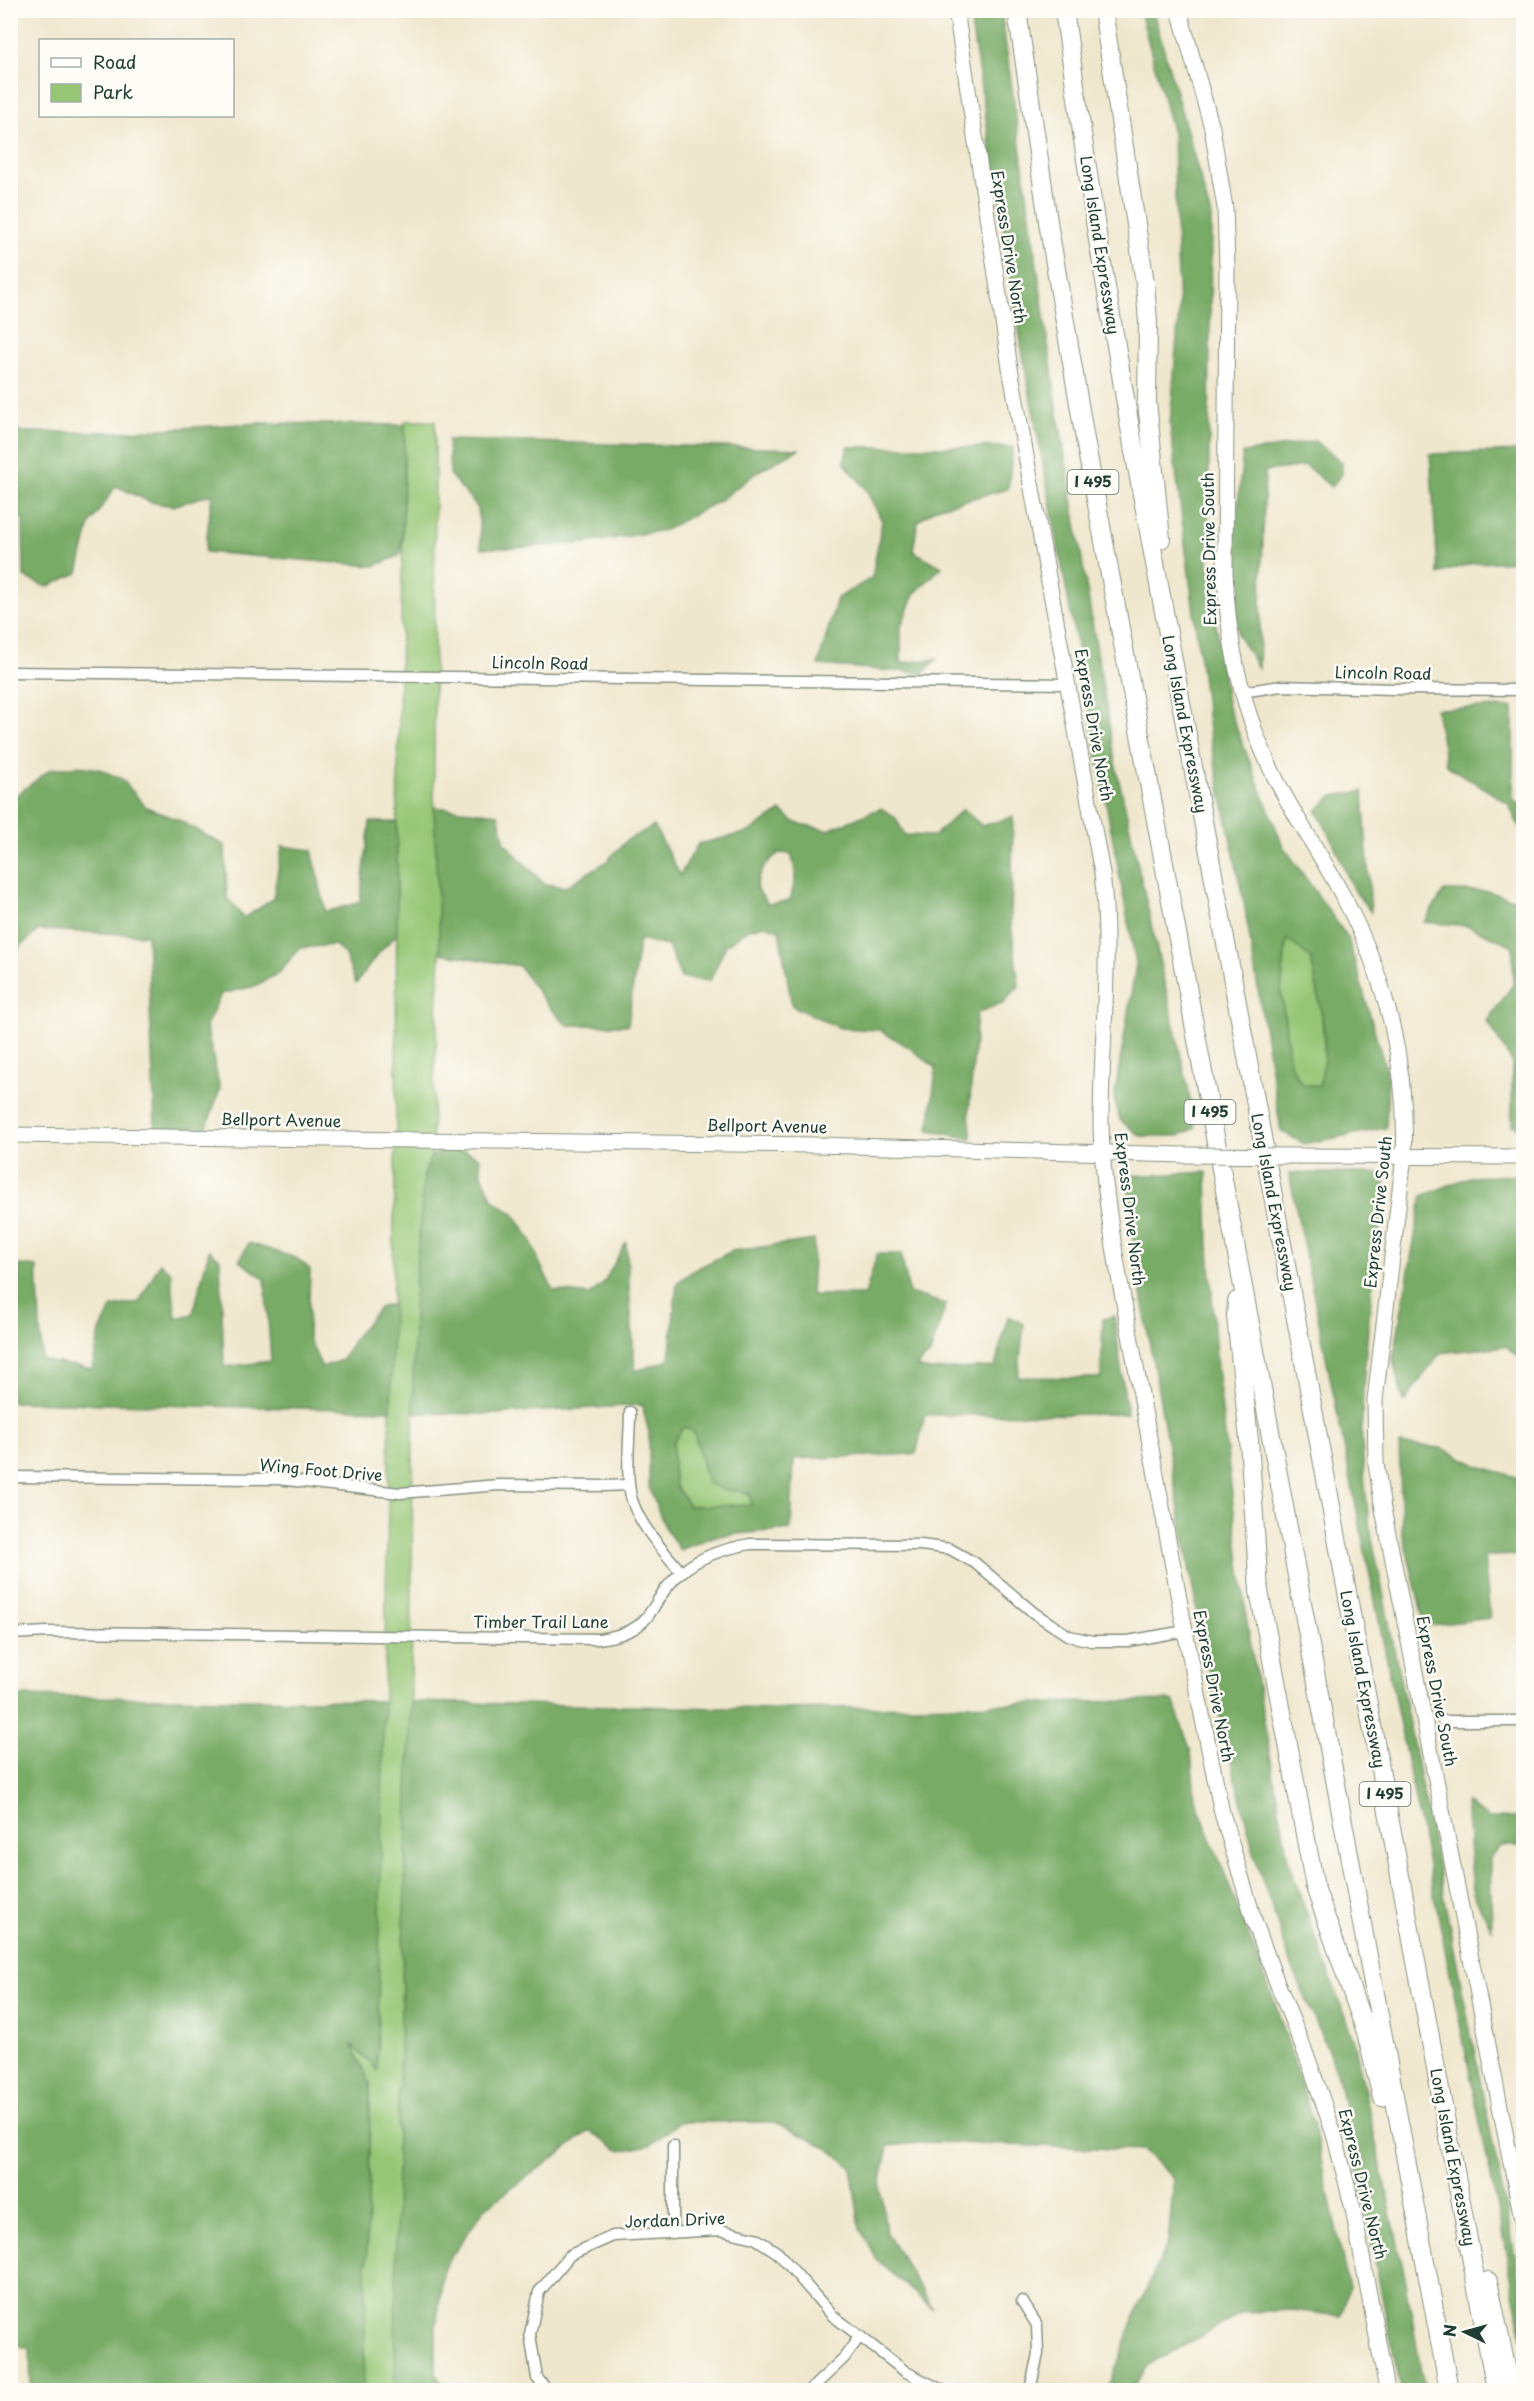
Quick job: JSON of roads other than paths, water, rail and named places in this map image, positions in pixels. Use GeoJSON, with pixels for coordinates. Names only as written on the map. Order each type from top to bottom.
{"type":"FeatureCollection","features":[{"type":"Feature","properties":{"kind":"highway","name":"I 495"},"geometry":{"type":"LineString","coordinates":[[1017,10],[1076,388],[1449,2391]]}},
{"type":"Feature","properties":{"kind":"highway","name":"Long Island Expressway"},"geometry":{"type":"LineString","coordinates":[[1064,10],[1096,228],[1165,617],[1496,2391]]}},
{"type":"Feature","properties":{"kind":"highway"},"geometry":{"type":"LineString","coordinates":[[1103,10],[1145,283],[1148,322],[1147,391],[1161,536],[1165,617]]}},
{"type":"Feature","properties":{"kind":"highway"},"geometry":{"type":"LineString","coordinates":[[1240,1272],[1236,1316],[1249,1440],[1256,1566],[1261,1603],[1315,1887],[1366,2032],[1386,2115],[1403,2151]]}},
{"type":"Feature","properties":{"kind":"highway"},"geometry":{"type":"LineString","coordinates":[[1454,2162],[1486,2269],[1511,2391]]}},
{"type":"Feature","properties":{"kind":"main road","name":"Express Drive North"},"geometry":{"type":"LineString","coordinates":[[956,10],[1006,345],[1098,847],[1105,899],[1103,1154],[1116,1261],[1212,1769],[1237,1866],[1274,1975],[1323,2098],[1344,2171],[1387,2391]]}},
{"type":"Feature","properties":{"kind":"main road","name":"Express Drive South"},"geometry":{"type":"LineString","coordinates":[[1179,10],[1212,128],[1225,208],[1227,266],[1225,582],[1229,632],[1242,692],[1256,736],[1274,775],[1346,901],[1373,962],[1387,1005],[1397,1055],[1405,1129],[1404,1156],[1376,1379],[1376,1464],[1524,2229]]}},
{"type":"Feature","properties":{"kind":"main road","name":"Bellport Avenue"},"geometry":{"type":"LineString","coordinates":[[10,1135],[816,1145],[1103,1154],[1524,1157]]}},
{"type":"Feature","properties":{"kind":"street","name":"Lincoln Road"},"geometry":{"type":"LineString","coordinates":[[10,672],[1068,684]]}},
{"type":"Feature","properties":{"kind":"street","name":"Lincoln Road"},"geometry":{"type":"LineString","coordinates":[[1242,692],[1281,686],[1524,690]]}},
{"type":"Feature","properties":{"kind":"street"},"geometry":{"type":"LineString","coordinates":[[630,1412],[629,1485],[632,1499],[647,1530],[681,1572]]}},
{"type":"Feature","properties":{"kind":"street","name":"Wing Foot Drive"},"geometry":{"type":"LineString","coordinates":[[10,1477],[278,1479],[400,1493],[499,1485],[629,1485]]}},
{"type":"Feature","properties":{"kind":"street","name":"Timber Trail Lane"},"geometry":{"type":"LineString","coordinates":[[10,1634],[47,1632],[599,1639],[621,1636],[638,1628],[681,1572],[723,1549],[750,1544],[921,1545],[950,1549],[975,1563],[1034,1613],[1069,1635],[1092,1641],[1128,1641],[1185,1631]]}},
{"type":"Feature","properties":{"kind":"street"},"geometry":{"type":"LineString","coordinates":[[1443,1721],[1524,1720]]}},
{"type":"Feature","properties":{"kind":"street"},"geometry":{"type":"LineString","coordinates":[[673,2146],[673,2233]]}},
{"type":"Feature","properties":{"kind":"street","name":"Jordan Drive"},"geometry":{"type":"LineString","coordinates":[[547,2391],[537,2378],[530,2334],[539,2292],[570,2255],[613,2236],[720,2230],[755,2238],[778,2253],[832,2314],[906,2372],[942,2391]]}},
{"type":"Feature","properties":{"kind":"street"},"geometry":{"type":"LineString","coordinates":[[1022,2301],[1036,2325],[1038,2354],[1030,2391]]}},
{"type":"Feature","properties":{"kind":"street"},"geometry":{"type":"LineString","coordinates":[[810,2391],[844,2358],[860,2336]]}}]}
